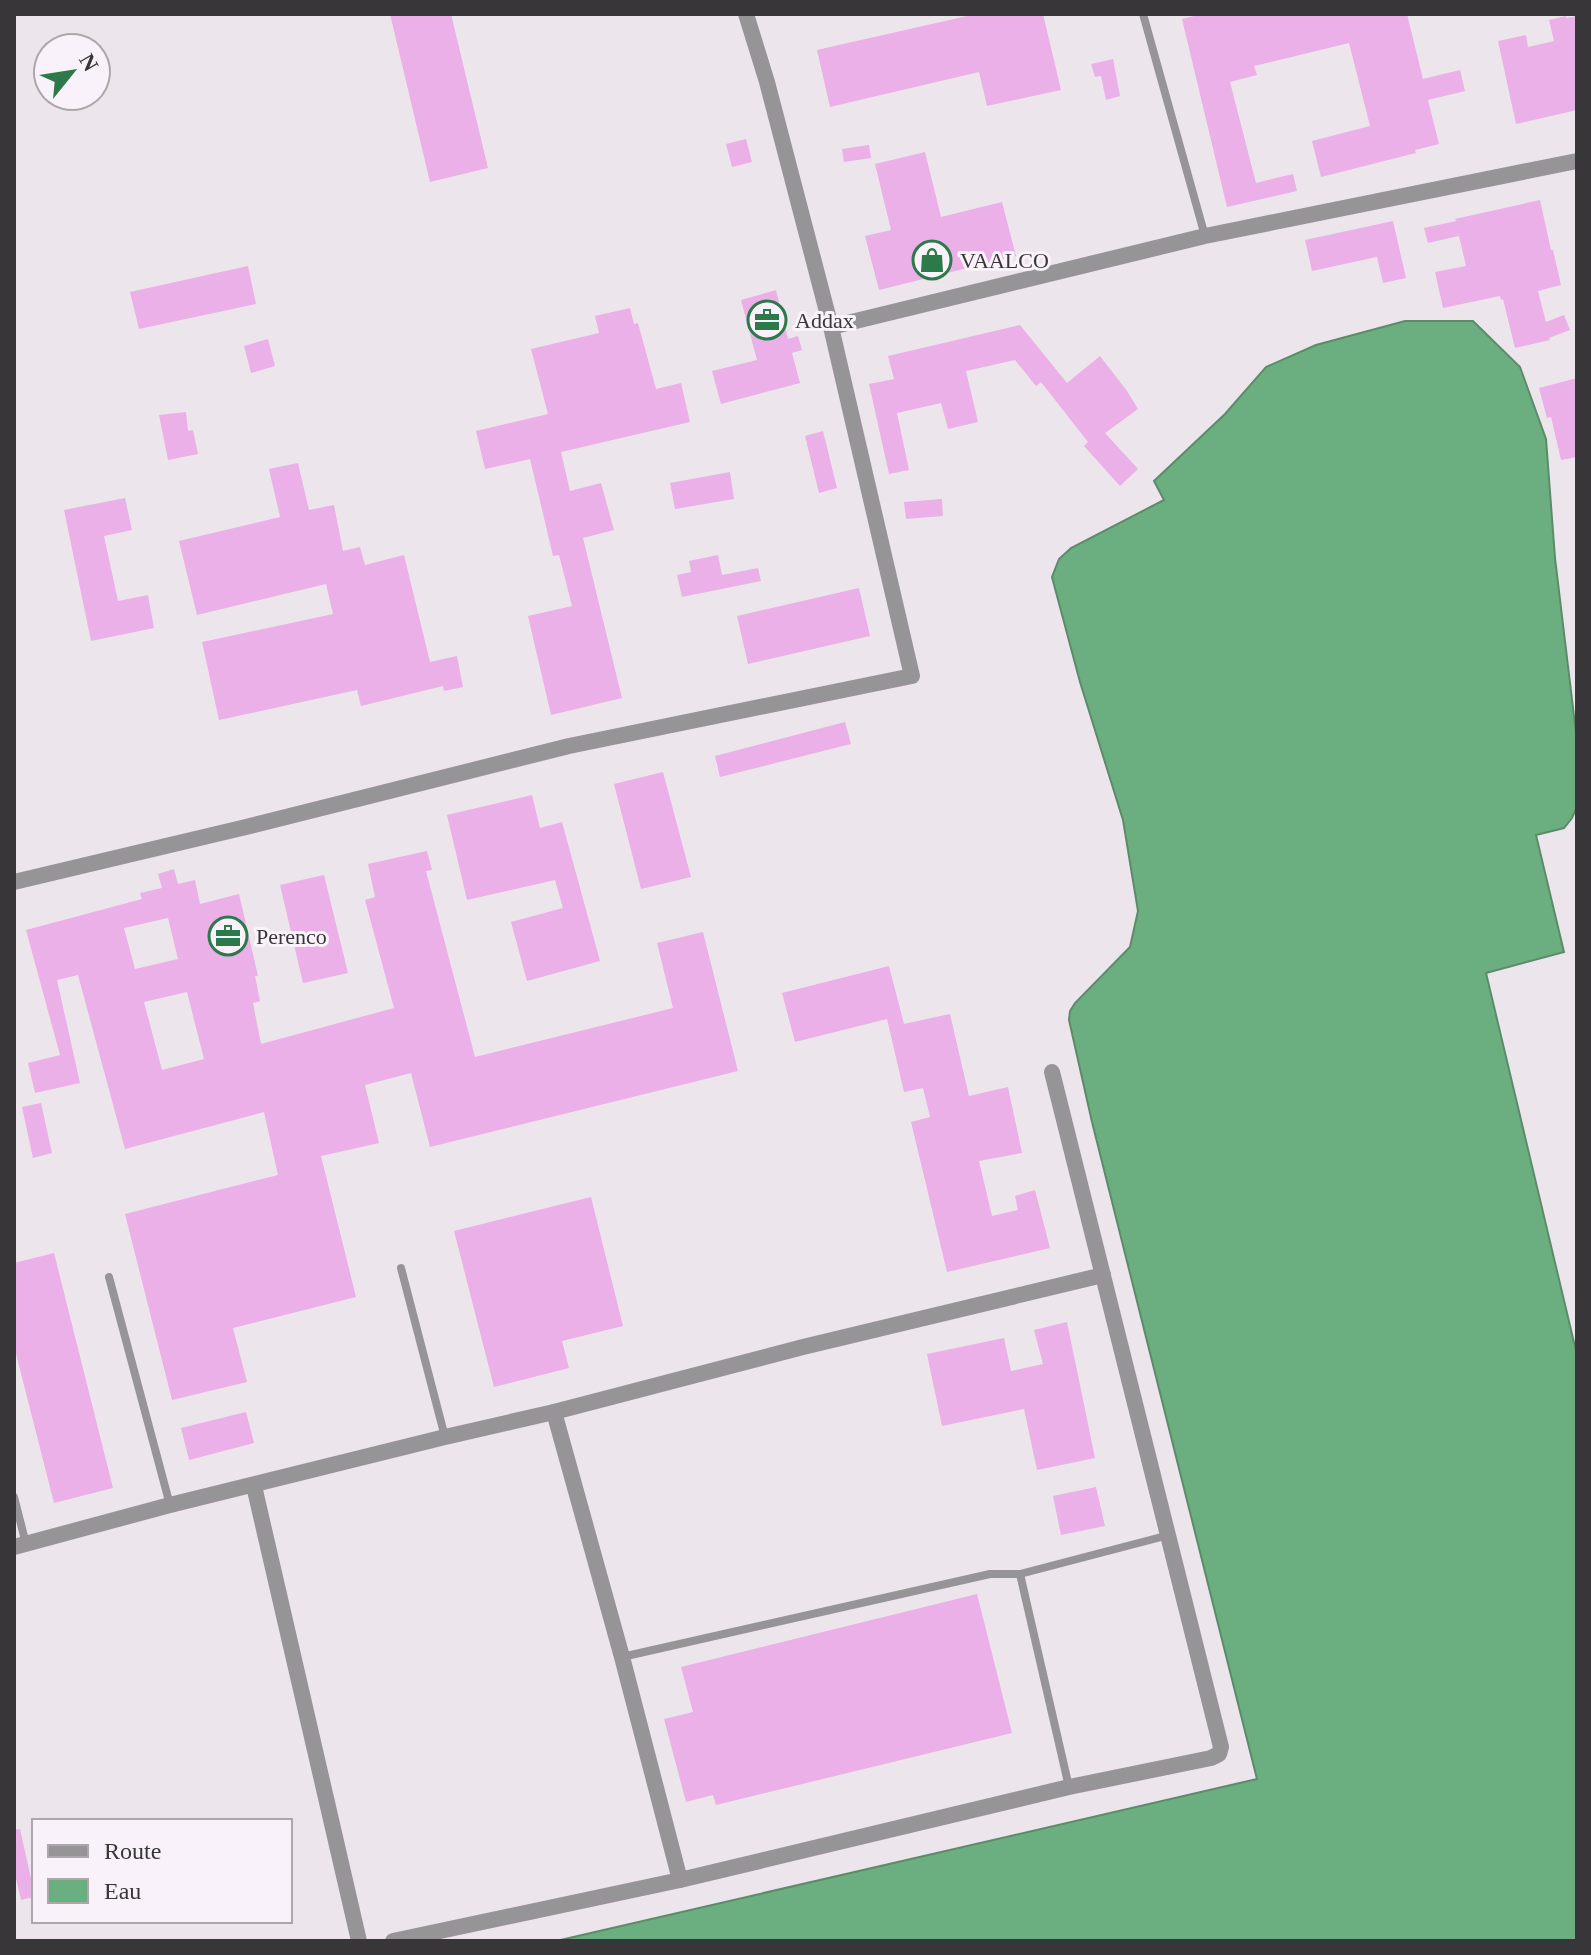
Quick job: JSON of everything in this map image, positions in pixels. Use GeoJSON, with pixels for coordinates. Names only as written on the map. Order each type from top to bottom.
{"type":"FeatureCollection","features":[{"type":"Feature","properties":{"kind":"street"},"geometry":{"type":"LineString","coordinates":[[14,882],[569,746],[912,676],[831,327],[767,82],[746,14]]}},
{"type":"Feature","properties":{"kind":"street"},"geometry":{"type":"LineString","coordinates":[[831,327],[1205,236],[1577,162]]}},
{"type":"Feature","properties":{"kind":"street"},"geometry":{"type":"LineString","coordinates":[[393,1941],[680,1880],[1219,1754],[1221,1747],[1052,1072]]}},
{"type":"Feature","properties":{"kind":"street"},"geometry":{"type":"LineString","coordinates":[[20,1545],[803,1347],[1103,1275]]}},
{"type":"Feature","properties":{"kind":"street"},"geometry":{"type":"LineString","coordinates":[[554,1412],[680,1880]]}},
{"type":"Feature","properties":{"kind":"street"},"geometry":{"type":"LineString","coordinates":[[254,1486],[359,1941]]}},
{"type":"Feature","properties":{"kind":"lane"},"geometry":{"type":"LineString","coordinates":[[1143,14],[1205,236]]}},
{"type":"Feature","properties":{"kind":"lane"},"geometry":{"type":"LineString","coordinates":[[401,1268],[445,1437]]}},
{"type":"Feature","properties":{"kind":"lane"},"geometry":{"type":"LineString","coordinates":[[109,1277],[170,1505]]}},
{"type":"Feature","properties":{"kind":"lane"},"geometry":{"type":"LineString","coordinates":[[14,1497],[20,1545]]}},
{"type":"Feature","properties":{"kind":"lane"},"geometry":{"type":"LineString","coordinates":[[622,1657],[990,1574],[1020,1574],[1169,1535]]}},
{"type":"Feature","properties":{"kind":"lane"},"geometry":{"type":"LineString","coordinates":[[1020,1574],[1069,1787]]}},
{"type":"Feature","properties":{"kind":"water"},"geometry":{"type":"Polygon","coordinates":[[[1405,321],[1473,321],[1520,367],[1546,439],[1555,558],[1577,741],[1577,807],[1564,828],[1536,835],[1564,952],[1486,973],[1577,1355],[1577,1941],[556,1941],[1257,1779],[1069,1020],[1075,1003],[1130,947],[1138,911],[1123,820],[1080,682],[1052,577],[1059,559],[1071,548],[1164,500],[1154,481],[1225,414],[1266,367],[1316,345],[1405,321]]]}},
{"type":"Feature","properties":{"kind":"building"},"geometry":{"type":"Polygon","coordinates":[[[390,14],[451,14],[488,168],[430,182],[390,14]]]}},
{"type":"Feature","properties":{"kind":"building"},"geometry":{"type":"Polygon","coordinates":[[[966,14],[1043,14],[1061,90],[987,106],[979,72],[830,107],[817,50],[966,14]]]}},
{"type":"Feature","properties":{"kind":"building"},"geometry":{"type":"Polygon","coordinates":[[[1202,14],[1407,14],[1423,79],[1460,70],[1465,91],[1428,100],[1439,144],[1415,150],[1416,153],[1321,177],[1312,141],[1370,126],[1349,43],[1254,66],[1257,75],[1230,82],[1256,183],[1293,174],[1297,191],[1227,207],[1182,19],[1202,14]]]}},
{"type":"Feature","properties":{"kind":"building"},"geometry":{"type":"Polygon","coordinates":[[[1577,16],[1577,110],[1516,124],[1498,41],[1526,35],[1528,47],[1554,41],[1549,20],[1577,16]]]}},
{"type":"Feature","properties":{"kind":"building"},"geometry":{"type":"Polygon","coordinates":[[[1113,59],[1120,96],[1106,100],[1101,76],[1095,77],[1091,64],[1113,59]]]}},
{"type":"Feature","properties":{"kind":"building"},"geometry":{"type":"Polygon","coordinates":[[[746,139],[752,162],[732,167],[726,144],[746,139]]]}},
{"type":"Feature","properties":{"kind":"building"},"geometry":{"type":"Polygon","coordinates":[[[869,145],[871,158],[844,162],[842,149],[869,145]]]}},
{"type":"Feature","properties":{"kind":"building"},"geometry":{"type":"Polygon","coordinates":[[[925,152],[941,217],[1002,202],[1016,256],[879,290],[865,236],[891,230],[875,164],[925,152]]]}},
{"type":"Feature","properties":{"kind":"building"},"geometry":{"type":"Polygon","coordinates":[[[1540,200],[1561,285],[1538,291],[1546,322],[1564,315],[1570,330],[1550,340],[1515,348],[1500,296],[1443,308],[1435,272],[1466,266],[1459,236],[1428,243],[1424,228],[1540,200]]]}},
{"type":"Feature","properties":{"kind":"building"},"geometry":{"type":"Polygon","coordinates":[[[1393,221],[1406,278],[1383,283],[1377,257],[1312,271],[1305,240],[1393,221]]]}},
{"type":"Feature","properties":{"kind":"building"},"geometry":{"type":"Polygon","coordinates":[[[248,266],[256,304],[139,329],[130,292],[248,266]]]}},
{"type":"Feature","properties":{"kind":"building"},"geometry":{"type":"Polygon","coordinates":[[[776,290],[788,339],[798,336],[802,350],[792,353],[800,383],[721,404],[712,371],[757,360],[741,300],[776,290]]]}},
{"type":"Feature","properties":{"kind":"building"},"geometry":{"type":"Polygon","coordinates":[[[630,308],[634,324],[638,323],[656,389],[681,383],[690,422],[561,452],[570,491],[601,483],[614,530],[583,538],[622,698],[551,715],[528,616],[572,606],[559,555],[553,556],[530,459],[485,469],[476,431],[548,414],[531,349],[599,333],[595,316],[630,308]]]}},
{"type":"Feature","properties":{"kind":"building"},"geometry":{"type":"Polygon","coordinates":[[[1020,325],[1067,383],[1100,356],[1138,409],[1105,433],[1138,469],[1120,486],[1084,446],[1088,442],[1041,382],[1036,386],[1015,360],[966,371],[978,422],[948,429],[941,403],[897,413],[909,470],[889,474],[869,384],[894,379],[888,356],[1020,325]]]}},
{"type":"Feature","properties":{"kind":"building"},"geometry":{"type":"Polygon","coordinates":[[[268,339],[275,366],[251,373],[244,346],[268,339]]]}},
{"type":"Feature","properties":{"kind":"building"},"geometry":{"type":"Polygon","coordinates":[[[1577,378],[1577,457],[1561,460],[1551,417],[1547,418],[1539,388],[1577,378]]]}},
{"type":"Feature","properties":{"kind":"building"},"geometry":{"type":"Polygon","coordinates":[[[186,412],[188,431],[193,430],[198,454],[168,460],[159,415],[186,412]]]}},
{"type":"Feature","properties":{"kind":"building"},"geometry":{"type":"Polygon","coordinates":[[[823,431],[837,488],[819,493],[805,436],[823,431]]]}},
{"type":"Feature","properties":{"kind":"building"},"geometry":{"type":"Polygon","coordinates":[[[298,463],[309,510],[334,505],[343,551],[360,547],[365,565],[404,555],[430,662],[457,656],[463,687],[444,691],[443,686],[361,706],[357,690],[219,720],[202,642],[333,614],[326,584],[197,615],[179,541],[280,517],[269,469],[298,463]]]}},
{"type":"Feature","properties":{"kind":"building"},"geometry":{"type":"Polygon","coordinates":[[[730,472],[734,499],[675,509],[670,483],[730,472]]]}},
{"type":"Feature","properties":{"kind":"building"},"geometry":{"type":"Polygon","coordinates":[[[125,498],[132,530],[104,536],[118,601],[148,595],[154,628],[91,641],[64,510],[125,498]]]}},
{"type":"Feature","properties":{"kind":"building"},"geometry":{"type":"Polygon","coordinates":[[[942,499],[943,516],[906,519],[904,502],[942,499]]]}},
{"type":"Feature","properties":{"kind":"building"},"geometry":{"type":"Polygon","coordinates":[[[718,555],[722,575],[758,568],[761,581],[682,597],[677,575],[691,572],[689,561],[718,555]]]}},
{"type":"Feature","properties":{"kind":"building"},"geometry":{"type":"Polygon","coordinates":[[[859,588],[870,636],[748,664],[737,616],[859,588]]]}},
{"type":"Feature","properties":{"kind":"building"},"geometry":{"type":"Polygon","coordinates":[[[845,722],[851,744],[720,777],[715,756],[845,722]]]}},
{"type":"Feature","properties":{"kind":"building"},"geometry":{"type":"Polygon","coordinates":[[[663,772],[691,877],[641,889],[614,784],[663,772]]]}},
{"type":"Feature","properties":{"kind":"building"},"geometry":{"type":"Polygon","coordinates":[[[532,795],[540,828],[562,822],[600,961],[527,981],[511,922],[563,908],[555,880],[467,900],[447,815],[532,795]]]}},
{"type":"Feature","properties":{"kind":"building"},"geometry":{"type":"Polygon","coordinates":[[[427,851],[432,870],[426,871],[475,1057],[673,1008],[657,943],[703,932],[738,1071],[430,1147],[411,1073],[365,1085],[379,1143],[321,1156],[356,1297],[233,1328],[247,1382],[172,1400],[125,1214],[278,1175],[264,1112],[125,1149],[78,975],[57,980],[80,1083],[35,1093],[28,1063],[60,1055],[26,930],[142,899],[140,893],[162,888],[158,874],[174,869],[178,884],[195,880],[200,904],[239,894],[258,976],[255,976],[260,1001],[253,1003],[261,1044],[394,1008],[365,900],[375,897],[368,864],[427,851]],[[168,918],[124,928],[135,969],[178,959],[168,918]],[[187,992],[144,1002],[162,1070],[204,1059],[187,992]]]}},
{"type":"Feature","properties":{"kind":"building"},"geometry":{"type":"Polygon","coordinates":[[[324,875],[348,973],[303,983],[280,885],[324,875]]]}},
{"type":"Feature","properties":{"kind":"building"},"geometry":{"type":"Polygon","coordinates":[[[889,966],[904,1024],[950,1014],[969,1096],[1008,1087],[1022,1153],[979,1161],[992,1216],[1018,1210],[1015,1196],[1035,1190],[1050,1248],[947,1272],[911,1122],[930,1117],[923,1088],[904,1092],[887,1019],[795,1042],[782,993],[889,966]]]}},
{"type":"Feature","properties":{"kind":"building"},"geometry":{"type":"Polygon","coordinates":[[[41,1103],[52,1153],[33,1158],[22,1107],[41,1103]]]}},
{"type":"Feature","properties":{"kind":"building"},"geometry":{"type":"Polygon","coordinates":[[[591,1197],[623,1326],[562,1341],[569,1368],[494,1387],[454,1231],[591,1197]]]}},
{"type":"Feature","properties":{"kind":"building"},"geometry":{"type":"Polygon","coordinates":[[[54,1253],[113,1488],[54,1503],[14,1346],[14,1263],[54,1253]]]}},
{"type":"Feature","properties":{"kind":"building"},"geometry":{"type":"Polygon","coordinates":[[[1067,1322],[1095,1458],[1037,1470],[1024,1409],[942,1426],[927,1354],[1004,1338],[1011,1371],[1043,1364],[1034,1330],[1067,1322]]]}},
{"type":"Feature","properties":{"kind":"building"},"geometry":{"type":"Polygon","coordinates":[[[246,1412],[254,1443],[189,1460],[181,1428],[246,1412]]]}},
{"type":"Feature","properties":{"kind":"building"},"geometry":{"type":"Polygon","coordinates":[[[1096,1487],[1105,1526],[1061,1535],[1053,1496],[1096,1487]]]}},
{"type":"Feature","properties":{"kind":"building"},"geometry":{"type":"Polygon","coordinates":[[[977,1594],[1012,1733],[716,1805],[713,1795],[686,1802],[664,1719],[693,1712],[681,1667],[977,1594]]]}},
{"type":"Feature","properties":{"kind":"building"},"geometry":{"type":"Polygon","coordinates":[[[20,1829],[32,1883],[32,1897],[21,1900],[14,1870],[14,1830],[20,1829]]]}},
{"type":"Feature","properties":{"kind":"place","name":"VAALCO"},"geometry":{"type":"Point","coordinates":[932,260]}},
{"type":"Feature","properties":{"kind":"place","name":"Addax"},"geometry":{"type":"Point","coordinates":[767,320]}},
{"type":"Feature","properties":{"kind":"place","name":"Perenco"},"geometry":{"type":"Point","coordinates":[228,936]}}]}
